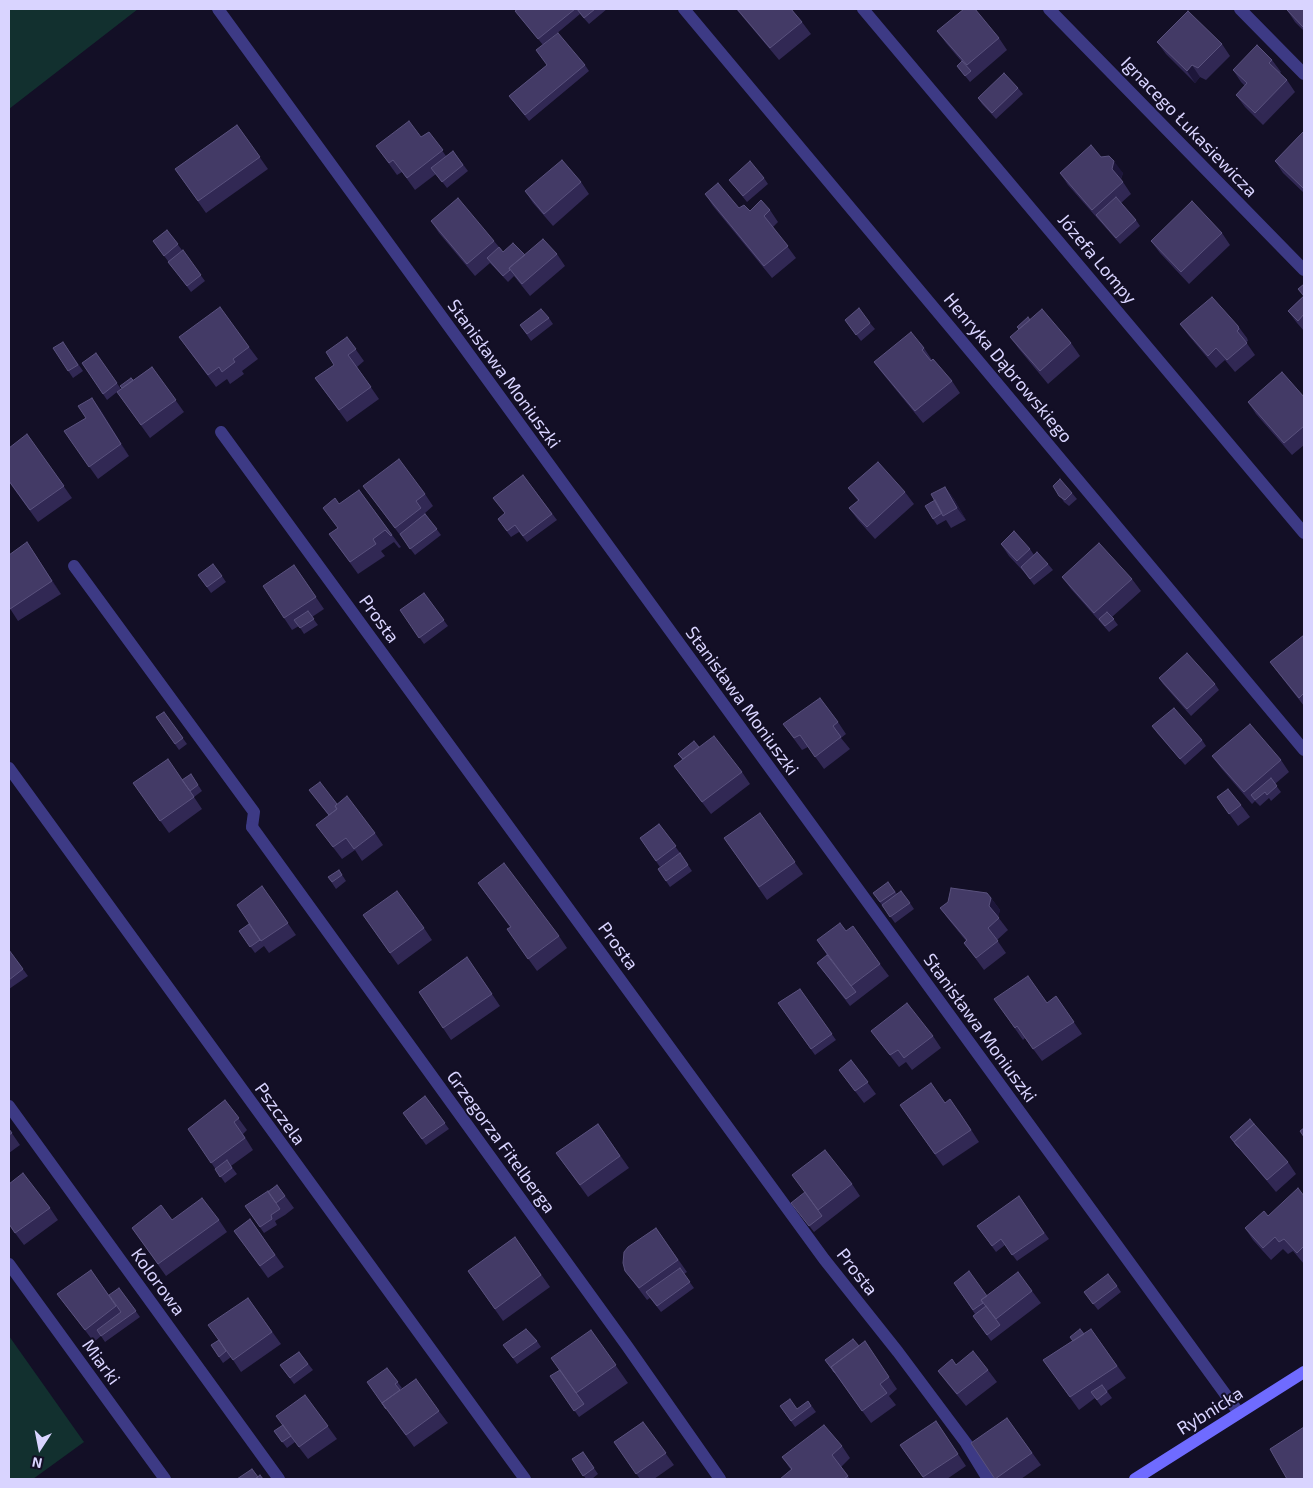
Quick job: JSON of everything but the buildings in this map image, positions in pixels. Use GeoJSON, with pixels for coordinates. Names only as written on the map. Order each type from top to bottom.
{"type":"FeatureCollection","features":[{"type":"Feature","properties":{"kind":"main road","name":"Rybnicka"},"geometry":{"type":"LineString","coordinates":[[1135,1479],[1304,1372]]}},
{"type":"Feature","properties":{"kind":"street","name":"Stanisława Moniuszki"},"geometry":{"type":"LineString","coordinates":[[218,9],[1239,1413]]}},
{"type":"Feature","properties":{"kind":"street","name":"Henryka Dąbrowskiego"},"geometry":{"type":"LineString","coordinates":[[684,9],[1304,750]]}},
{"type":"Feature","properties":{"kind":"street","name":"Józefa Lompy"},"geometry":{"type":"LineString","coordinates":[[863,9],[1304,533]]}},
{"type":"Feature","properties":{"kind":"street","name":"Ignacego Łukasiewicza"},"geometry":{"type":"LineString","coordinates":[[1049,9],[1304,270]]}},
{"type":"Feature","properties":{"kind":"street"},"geometry":{"type":"LineString","coordinates":[[1240,9],[1304,74]]}},
{"type":"Feature","properties":{"kind":"street","name":"Prosta"},"geometry":{"type":"LineString","coordinates":[[221,432],[824,1259],[898,1352],[966,1443],[988,1479]]}},
{"type":"Feature","properties":{"kind":"street","name":"Grzegorza Fitelberga"},"geometry":{"type":"LineString","coordinates":[[74,566],[254,812],[252,827],[627,1346],[720,1479]]}},
{"type":"Feature","properties":{"kind":"street","name":"Pszczela"},"geometry":{"type":"LineString","coordinates":[[9,768],[524,1479]]}},
{"type":"Feature","properties":{"kind":"street","name":"Kolorowa"},"geometry":{"type":"LineString","coordinates":[[9,1106],[279,1479]]}},
{"type":"Feature","properties":{"kind":"street","name":"Miarki"},"geometry":{"type":"LineString","coordinates":[[9,1264],[165,1479]]}},
{"type":"Feature","properties":{"kind":"green space"},"geometry":{"type":"Polygon","coordinates":[[[9,9],[138,9],[9,109],[9,9]]]}},
{"type":"Feature","properties":{"kind":"green space"},"geometry":{"type":"Polygon","coordinates":[[[9,1336],[84,1442],[33,1479],[9,1479],[9,1336]]]}}]}
